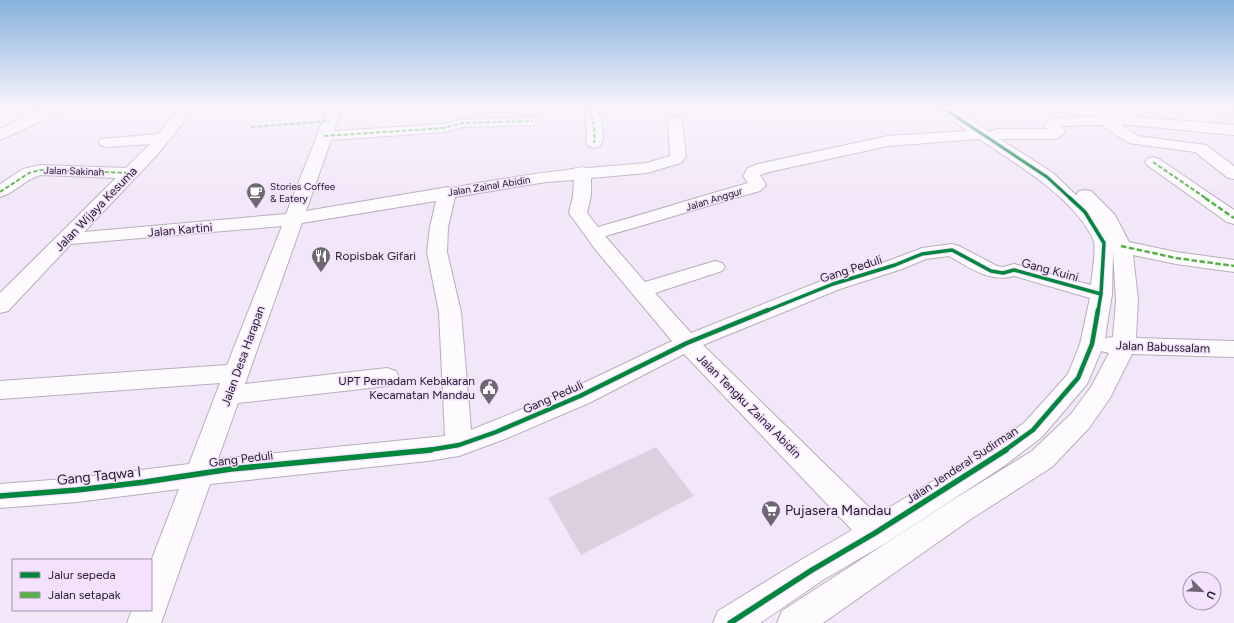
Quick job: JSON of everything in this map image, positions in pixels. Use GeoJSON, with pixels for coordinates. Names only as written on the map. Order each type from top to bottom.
{"type":"FeatureCollection","features":[{"type":"Feature","properties":{"kind":"street","name":"Jalan Desa Harapan"},"geometry":{"type":"LineString","coordinates":[[152,600],[324,137]]}},
{"type":"Feature","properties":{"kind":"street"},"geometry":{"type":"LineString","coordinates":[[594,143],[595,137]]}},
{"type":"Feature","properties":{"kind":"street","name":"Jalan Zainal Abidin"},"geometry":{"type":"LineString","coordinates":[[293,219],[448,192],[583,172],[647,168],[675,160],[679,152],[677,137]]}},
{"type":"Feature","properties":{"kind":"street","name":"Jalan Anggur"},"geometry":{"type":"LineString","coordinates":[[593,234],[670,213],[697,203],[754,188],[757,185],[756,181],[751,176],[754,172],[764,168],[888,141],[945,137]]}},
{"type":"Feature","properties":{"kind":"street","name":"Jalan Jenderal Sudirman"},"geometry":{"type":"LineString","coordinates":[[730,623],[812,570],[875,533],[994,458],[1033,430],[1078,378],[1092,344],[1101,294],[1104,243],[1084,212],[1047,177],[993,137]]}},
{"type":"Feature","properties":{"kind":"street","name":"Jalan Jenderal Sudirman"},"geometry":{"type":"LineString","coordinates":[[794,623],[961,510],[1042,459],[1080,421],[1101,392],[1124,346],[1127,300],[1123,249],[1108,218],[1086,197],[1061,177],[994,137]]}},
{"type":"Feature","properties":{"kind":"street"},"geometry":{"type":"LineString","coordinates":[[1131,137],[1134,140],[1200,148],[1234,174]]}},
{"type":"Feature","properties":{"kind":"street"},"geometry":{"type":"LineString","coordinates":[[106,142],[163,138]]}},
{"type":"Feature","properties":{"kind":"street","name":"Jalan Wijaya Kesuma"},"geometry":{"type":"LineString","coordinates":[[0,306],[131,173],[163,138]]}},
{"type":"Feature","properties":{"kind":"street"},"geometry":{"type":"LineString","coordinates":[[1153,162],[1234,218]]}},
{"type":"Feature","properties":{"kind":"street","name":"Jalan Sakinah"},"geometry":{"type":"LineString","coordinates":[[0,192],[29,173],[40,170],[131,173]]}},
{"type":"Feature","properties":{"kind":"street","name":"Jalan Tengku Zainal Abidin"},"geometry":{"type":"LineString","coordinates":[[583,172],[582,196],[578,212],[593,234],[687,343],[875,533]]}},
{"type":"Feature","properties":{"kind":"street"},"geometry":{"type":"LineString","coordinates":[[448,192],[438,227],[437,252],[450,312],[459,445]]}},
{"type":"Feature","properties":{"kind":"street","name":"Jalan Kartini"},"geometry":{"type":"LineString","coordinates":[[66,239],[293,219]]}},
{"type":"Feature","properties":{"kind":"street"},"geometry":{"type":"LineString","coordinates":[[1122,246],[1176,258],[1234,266]]}},
{"type":"Feature","properties":{"kind":"street","name":"Gang Kuini"},"geometry":{"type":"LineString","coordinates":[[952,250],[991,271],[1003,273],[1014,270],[1101,294]]}},
{"type":"Feature","properties":{"kind":"street","name":"Gang Peduli"},"geometry":{"type":"LineString","coordinates":[[200,474],[231,469],[428,450],[459,445],[496,432],[580,396],[687,343],[833,284],[895,265],[922,254],[952,250]]}},
{"type":"Feature","properties":{"kind":"street"},"geometry":{"type":"LineString","coordinates":[[641,290],[715,267]]}},
{"type":"Feature","properties":{"kind":"street","name":"Jalan Babussalam"},"geometry":{"type":"LineString","coordinates":[[1092,344],[1234,349]]}},
{"type":"Feature","properties":{"kind":"street"},"geometry":{"type":"LineString","coordinates":[[0,390],[233,384],[388,376]]}},
{"type":"Feature","properties":{"kind":"street","name":"Gang Taqwa I"},"geometry":{"type":"LineString","coordinates":[[0,496],[138,483],[200,474]]}},
{"type":"Feature","properties":{"kind":"street"},"geometry":{"type":"LineString","coordinates":[[144,623],[149,611]]}},
{"type":"Feature","properties":{"kind":"building"},"geometry":{"type":"Polygon","coordinates":[[[656,447],[694,496],[581,555],[548,498],[656,447]]]}},
{"type":"Feature","properties":{"kind":"marked path"},"geometry":{"type":"LineString","coordinates":[[594,143],[595,137]]}},
{"type":"Feature","properties":{"kind":"marked path"},"geometry":{"type":"LineString","coordinates":[[1153,162],[1234,218]]}},
{"type":"Feature","properties":{"kind":"marked path"},"geometry":{"type":"LineString","coordinates":[[0,192],[29,173],[40,170],[131,173]]}},
{"type":"Feature","properties":{"kind":"marked path"},"geometry":{"type":"LineString","coordinates":[[1121,246],[1176,258],[1234,266]]}},
{"type":"Feature","properties":{"kind":"cycle path"},"geometry":{"type":"LineString","coordinates":[[730,623],[812,570],[875,533],[994,458],[1033,430],[1078,378],[1092,344],[1101,294],[1104,243],[1085,212],[1047,177],[987,137]]}},
{"type":"Feature","properties":{"kind":"cycle path"},"geometry":{"type":"LineString","coordinates":[[0,496],[77,490],[145,482],[231,469],[428,450],[459,445],[496,432],[580,396],[687,343],[833,284],[895,265],[922,254],[952,250],[991,271],[1003,273],[1014,270],[1101,294]]}},
{"type":"Feature","properties":{"kind":"place","name":"Stories Coffee & Eatery"},"geometry":{"type":"Point","coordinates":[256,209]}},
{"type":"Feature","properties":{"kind":"place","name":"Ropisbak Gifari"},"geometry":{"type":"Point","coordinates":[321,273]}},
{"type":"Feature","properties":{"kind":"place","name":"UPT Pemadam Kebakaran Kecamatan Mandau"},"geometry":{"type":"Point","coordinates":[489,405]}},
{"type":"Feature","properties":{"kind":"place","name":"Pujasera Mandau"},"geometry":{"type":"Point","coordinates":[771,527]}}]}
